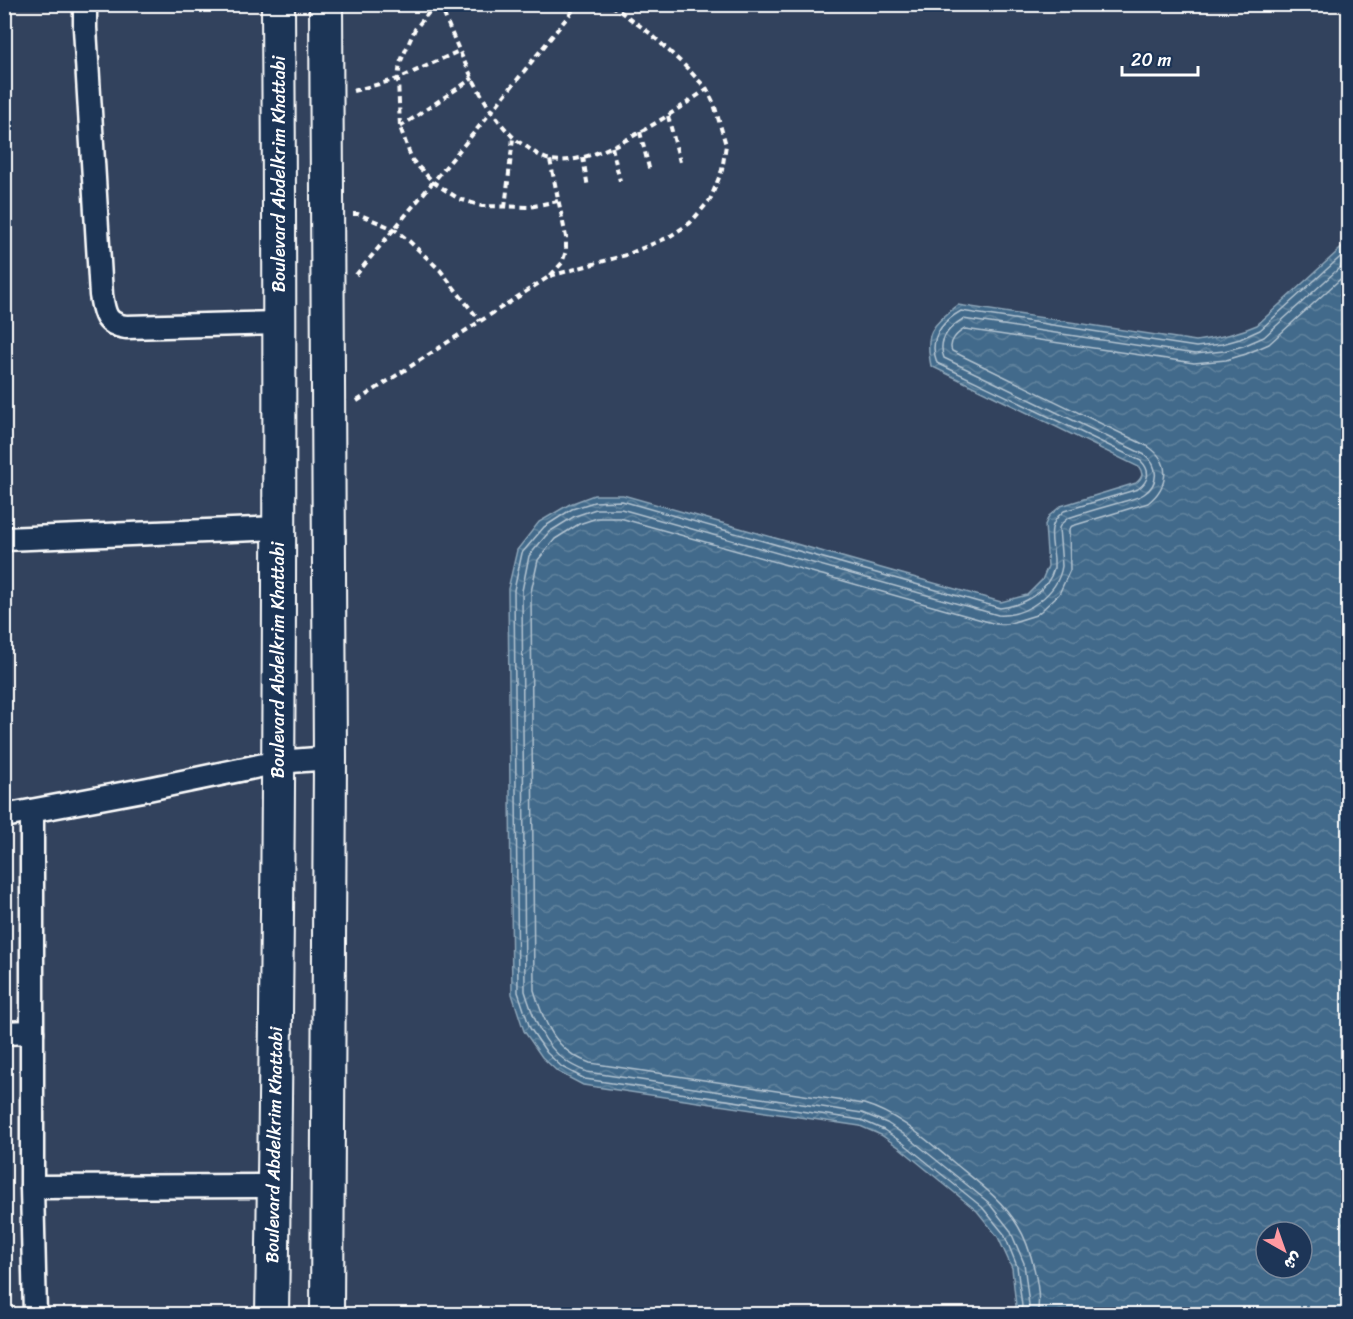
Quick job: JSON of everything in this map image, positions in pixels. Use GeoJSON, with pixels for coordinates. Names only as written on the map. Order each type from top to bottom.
{"type":"FeatureCollection","features":[{"type":"Feature","properties":{"kind":"street"},"geometry":{"type":"LineString","coordinates":[[85,4],[101,295],[104,311],[109,320],[126,327],[280,323]]}},
{"type":"Feature","properties":{"kind":"street","name":"Boulevard Abdelkrim Khattabi"},"geometry":{"type":"LineString","coordinates":[[272,1314],[278,762],[280,323],[278,4]]}},
{"type":"Feature","properties":{"kind":"street"},"geometry":{"type":"LineString","coordinates":[[326,4],[330,758],[327,1314]]}},
{"type":"Feature","properties":{"kind":"street"},"geometry":{"type":"LineString","coordinates":[[4,539],[279,528]]}},
{"type":"Feature","properties":{"kind":"street"},"geometry":{"type":"LineString","coordinates":[[4,816],[278,762],[330,758]]}},
{"type":"Feature","properties":{"kind":"street"},"geometry":{"type":"LineString","coordinates":[[32,812],[32,1188],[35,1314]]}},
{"type":"Feature","properties":{"kind":"street"},"geometry":{"type":"LineString","coordinates":[[4,1033],[32,1032]]}},
{"type":"Feature","properties":{"kind":"street"},"geometry":{"type":"LineString","coordinates":[[32,1188],[274,1186]]}},
{"type":"Feature","properties":{"kind":"path"},"geometry":{"type":"LineString","coordinates":[[558,201],[529,207],[482,206],[459,198],[433,182],[412,160],[400,127],[398,79],[400,63],[416,29],[438,4],[459,51],[492,111],[513,137],[536,154],[549,160],[571,160],[612,147],[668,116],[707,89]]}},
{"type":"Feature","properties":{"kind":"path"},"geometry":{"type":"LineString","coordinates":[[328,279],[356,275],[578,4]]}},
{"type":"Feature","properties":{"kind":"path"},"geometry":{"type":"LineString","coordinates":[[550,276],[626,255],[669,237],[690,223],[710,200],[722,170],[726,145],[714,104],[707,89],[651,34],[610,4]]}},
{"type":"Feature","properties":{"kind":"path"},"geometry":{"type":"LineString","coordinates":[[327,97],[398,79],[459,51]]}},
{"type":"Feature","properties":{"kind":"path"},"geometry":{"type":"LineString","coordinates":[[400,127],[473,78]]}},
{"type":"Feature","properties":{"kind":"path"},"geometry":{"type":"LineString","coordinates":[[668,116],[680,162]]}},
{"type":"Feature","properties":{"kind":"path"},"geometry":{"type":"LineString","coordinates":[[640,132],[650,172]]}},
{"type":"Feature","properties":{"kind":"path"},"geometry":{"type":"LineString","coordinates":[[505,208],[513,137]]}},
{"type":"Feature","properties":{"kind":"path"},"geometry":{"type":"LineString","coordinates":[[612,147],[620,181]]}},
{"type":"Feature","properties":{"kind":"path"},"geometry":{"type":"LineString","coordinates":[[583,157],[588,188]]}},
{"type":"Feature","properties":{"kind":"path"},"geometry":{"type":"LineString","coordinates":[[328,419],[550,276],[562,263],[566,251],[566,237],[549,160]]}},
{"type":"Feature","properties":{"kind":"path"},"geometry":{"type":"LineString","coordinates":[[327,212],[358,214],[394,229],[440,270],[480,321]]}},
{"type":"Feature","properties":{"kind":"water"},"geometry":{"type":"Polygon","coordinates":[[[1348,242],[1348,1314],[1011,1314],[1016,1306],[1012,1268],[998,1237],[977,1211],[881,1135],[860,1126],[583,1085],[558,1072],[542,1057],[524,1031],[512,994],[508,589],[517,550],[539,522],[570,504],[594,495],[623,495],[1001,602],[1027,595],[1042,580],[1048,566],[1045,525],[1049,516],[1061,506],[1136,483],[1142,474],[1139,467],[931,366],[929,345],[932,330],[936,324],[958,305],[1196,341],[1242,331],[1257,325],[1348,242]]]}}]}
